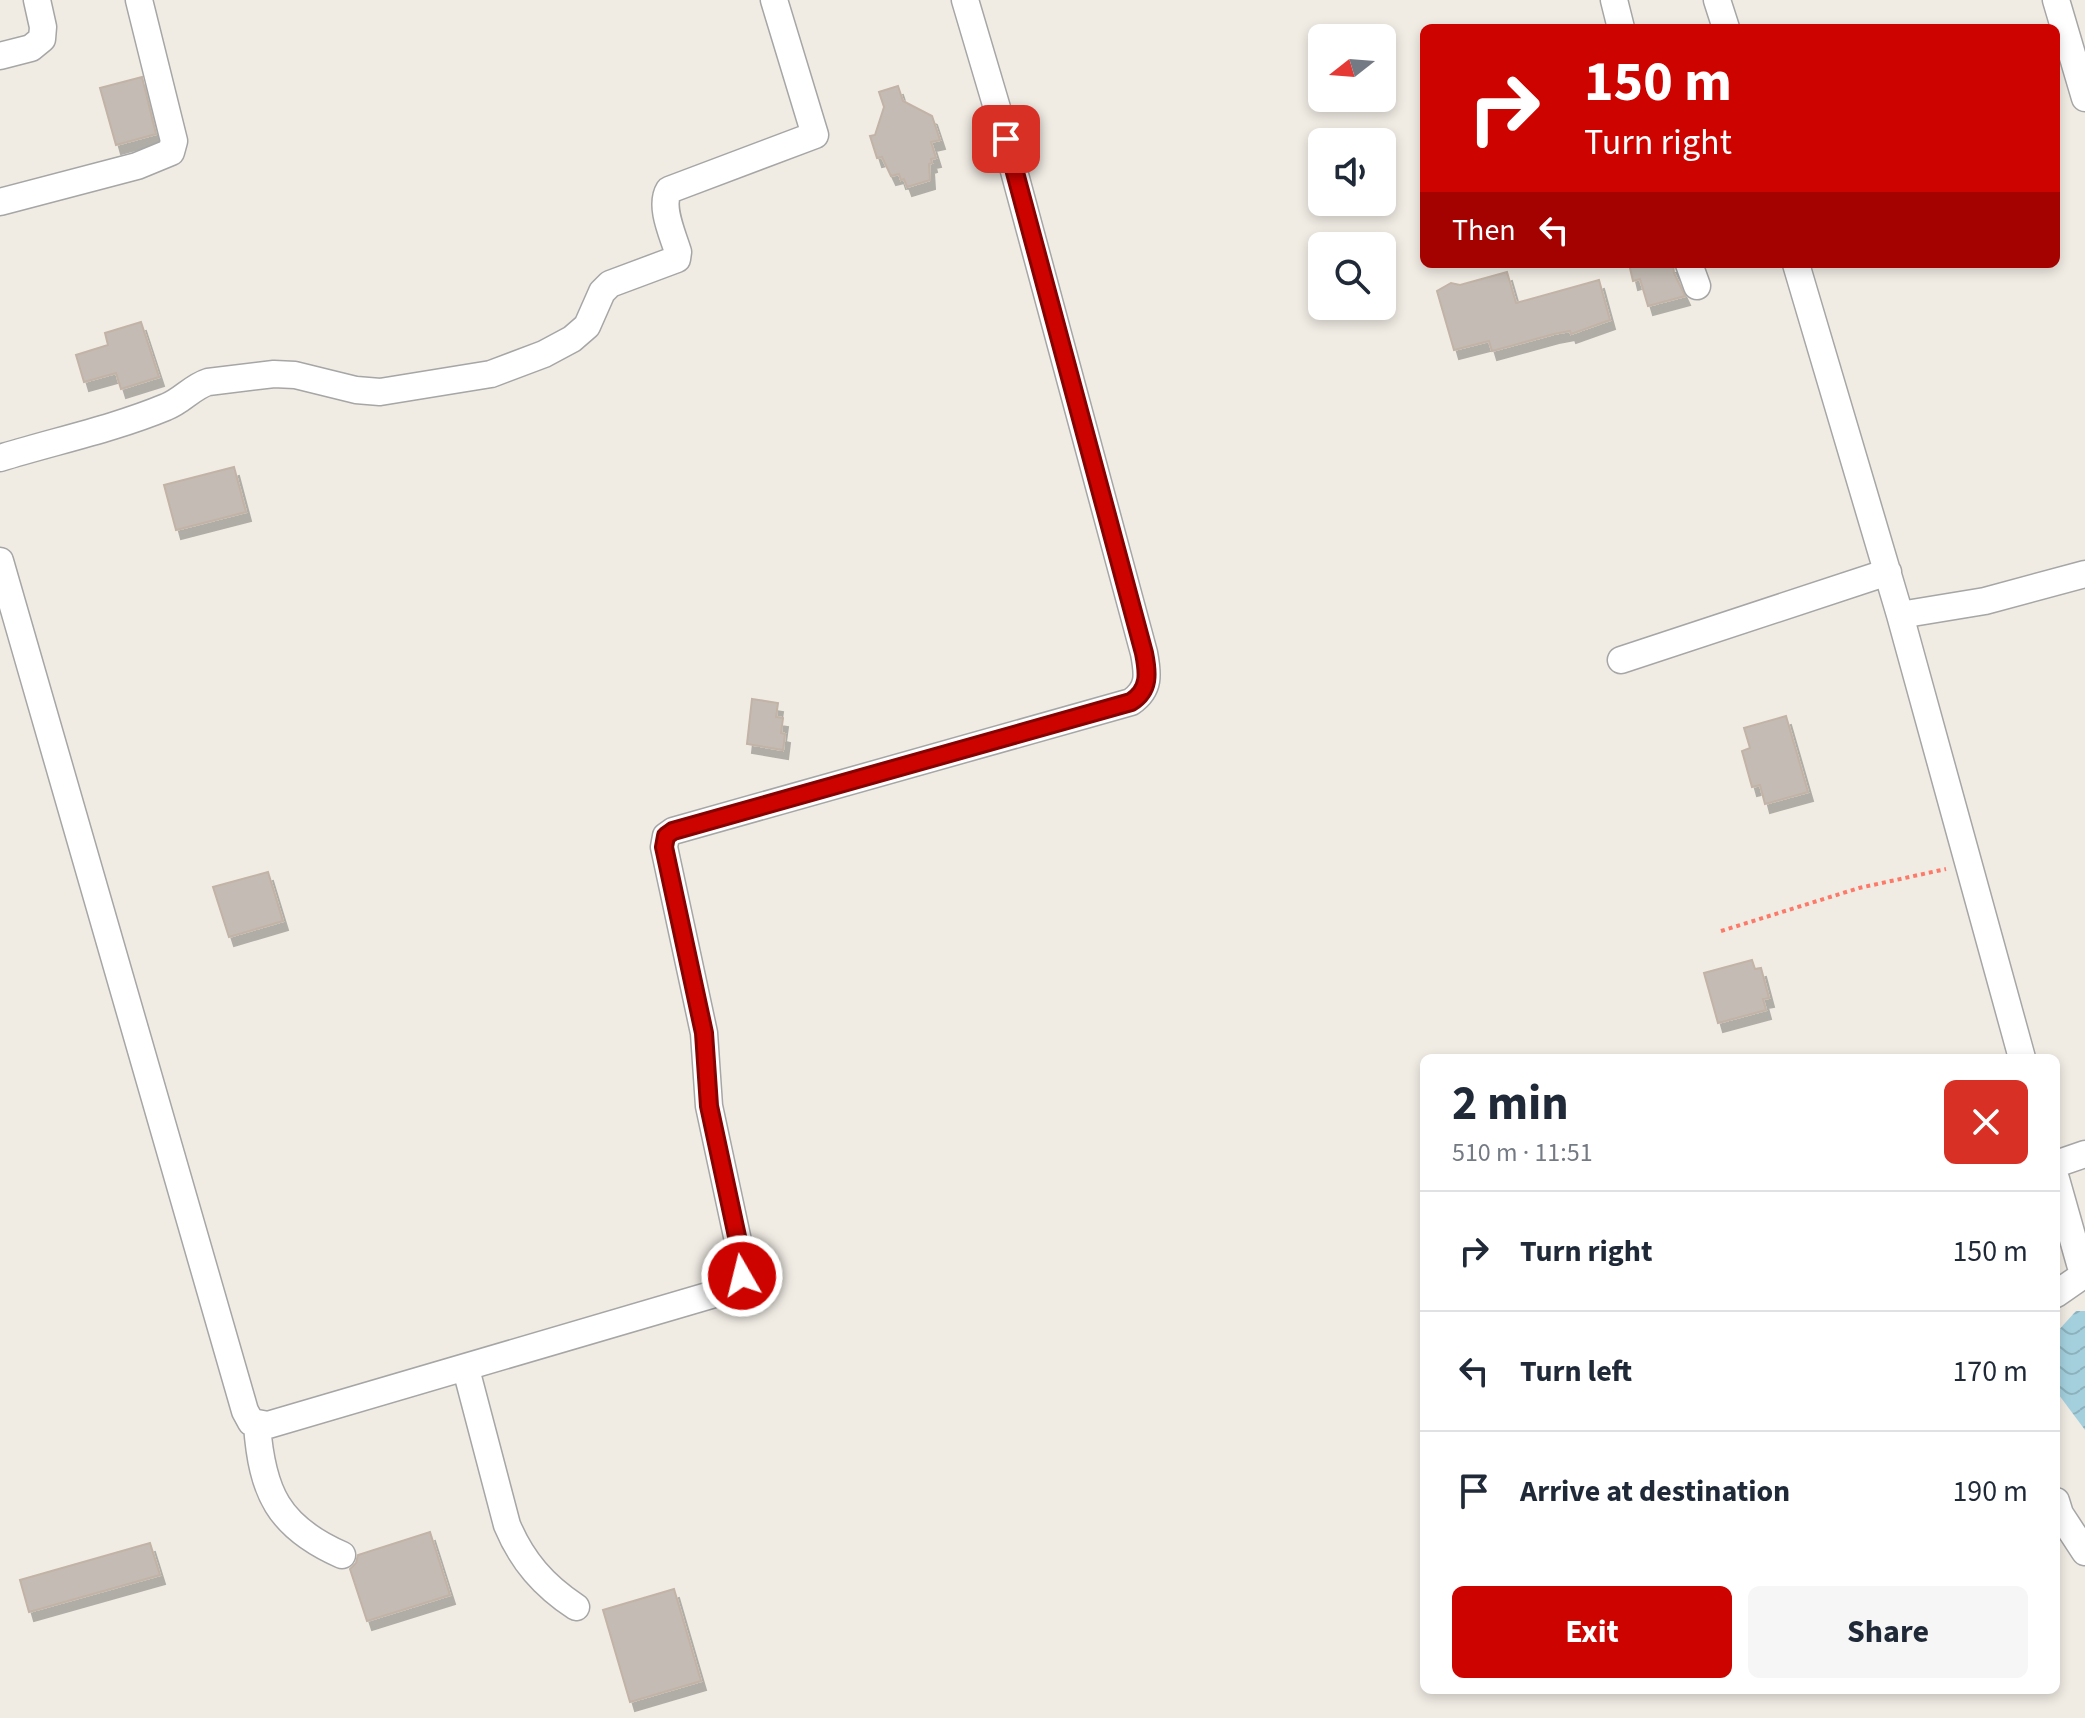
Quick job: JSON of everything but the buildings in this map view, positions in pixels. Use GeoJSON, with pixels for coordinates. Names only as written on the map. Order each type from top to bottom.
{"type":"FeatureCollection","features":[{"type":"Feature","properties":{"kind":"street"},"geometry":{"type":"LineString","coordinates":[[0,56],[31,48],[42,39],[43,27],[37,0]]}},
{"type":"Feature","properties":{"kind":"street"},"geometry":{"type":"LineString","coordinates":[[0,202],[137,166],[171,152],[174,141],[139,0]]}},
{"type":"Feature","properties":{"kind":"street"},"geometry":{"type":"LineString","coordinates":[[0,458],[160,410],[179,402],[208,382],[282,374],[380,392],[491,374],[559,347],[587,326],[602,292],[610,284],[677,259],[678,252],[665,205],[669,190],[815,135],[774,0]]}},
{"type":"Feature","properties":{"kind":"street"},"geometry":{"type":"LineString","coordinates":[[0,561],[245,1411],[251,1422],[268,1425],[466,1369],[734,1286],[744,1269],[709,1106],[704,1033],[664,847],[666,836],[688,826],[1131,702],[1145,690],[1148,674],[1002,124],[965,0]]}},
{"type":"Feature","properties":{"kind":"street"},"geometry":{"type":"LineString","coordinates":[[1614,0],[1620,24]]}},
{"type":"Feature","properties":{"kind":"street"},"geometry":{"type":"LineString","coordinates":[[1717,0],[1725,24]]}},
{"type":"Feature","properties":{"kind":"street"},"geometry":{"type":"LineString","coordinates":[[2056,0],[2085,98]]}},
{"type":"Feature","properties":{"kind":"street"},"geometry":{"type":"LineString","coordinates":[[1797,268],[1888,572],[2021,1054]]}},
{"type":"Feature","properties":{"kind":"street"},"geometry":{"type":"LineString","coordinates":[[1621,660],[1888,572]]}},
{"type":"Feature","properties":{"kind":"street"},"geometry":{"type":"LineString","coordinates":[[1900,615],[1985,601],[2085,574]]}},
{"type":"Feature","properties":{"kind":"street"},"geometry":{"type":"LineString","coordinates":[[2060,1163],[2085,1154]]}},
{"type":"Feature","properties":{"kind":"street"},"geometry":{"type":"LineString","coordinates":[[2060,1193],[2085,1274],[2060,1291]]}},
{"type":"Feature","properties":{"kind":"street"},"geometry":{"type":"LineString","coordinates":[[466,1369],[507,1525],[516,1546],[537,1575],[576,1607]]}},
{"type":"Feature","properties":{"kind":"street"},"geometry":{"type":"LineString","coordinates":[[257,1425],[264,1473],[280,1509],[314,1543],[342,1555]]}},
{"type":"Feature","properties":{"kind":"street"},"geometry":{"type":"LineString","coordinates":[[2060,1514],[2085,1552]]}},
{"type":"Feature","properties":{"kind":"path"},"geometry":{"type":"LineString","coordinates":[[1721,931],[1859,888],[1969,864]]}},
{"type":"Feature","properties":{"kind":"water"},"geometry":{"type":"Polygon","coordinates":[[[2076,1311],[2085,1311],[2085,1430],[2060,1396],[2060,1329],[2076,1311]]]}},
{"type":"Feature","properties":{"kind":"route"},"geometry":{"type":"LineString","coordinates":[[742,1276],[744,1269],[709,1106],[704,1033],[664,847],[666,836],[673,831],[1131,702],[1145,690],[1148,674],[1144,653],[1006,139]]}}]}
